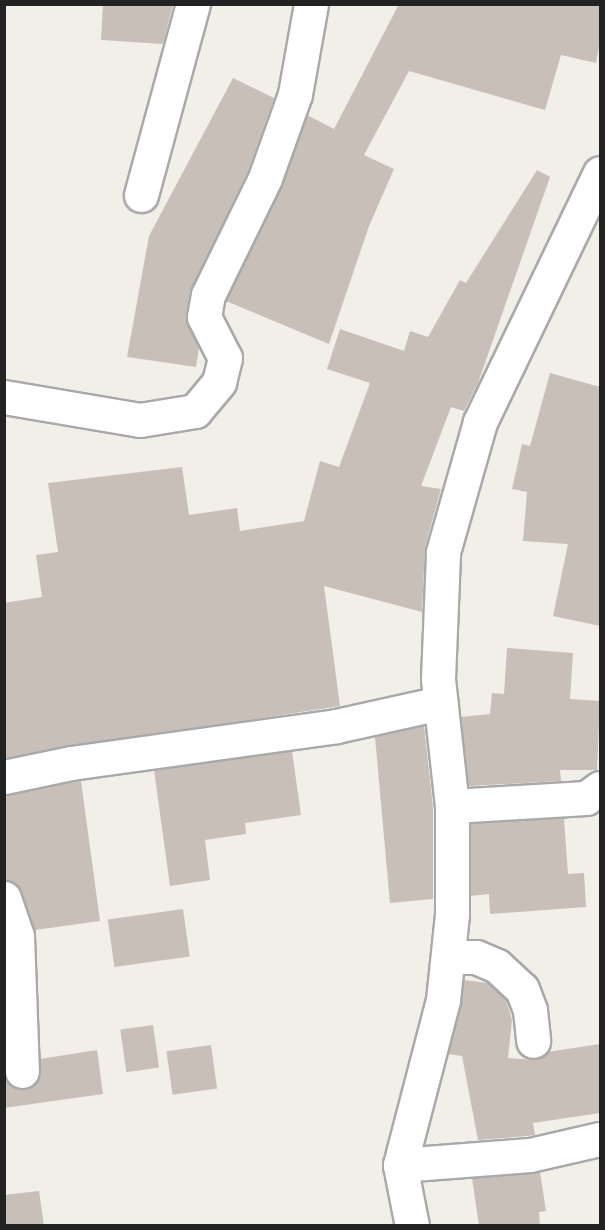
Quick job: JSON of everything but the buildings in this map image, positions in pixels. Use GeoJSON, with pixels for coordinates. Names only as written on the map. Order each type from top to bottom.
{"type":"FeatureCollection","features":[{"type":"Feature","properties":{"kind":"street"},"geometry":{"type":"LineString","coordinates":[[141,195],[193,4]]}},
{"type":"Feature","properties":{"kind":"street"},"geometry":{"type":"LineString","coordinates":[[4,397],[140,420],[195,411],[219,382],[225,358],[204,317],[208,295],[265,177],[295,94],[312,4]]}},
{"type":"Feature","properties":{"kind":"street"},"geometry":{"type":"LineString","coordinates":[[412,1226],[400,1165],[444,1000],[448,957],[452,806],[441,703],[443,552],[480,422],[600,173]]}},
{"type":"Feature","properties":{"kind":"street"},"geometry":{"type":"LineString","coordinates":[[4,777],[71,763],[336,726],[441,703]]}},
{"type":"Feature","properties":{"kind":"street"},"geometry":{"type":"LineString","coordinates":[[452,806],[586,798],[600,788]]}},
{"type":"Feature","properties":{"kind":"street"},"geometry":{"type":"LineString","coordinates":[[4,898],[17,936],[22,1071]]}},
{"type":"Feature","properties":{"kind":"street"},"geometry":{"type":"LineString","coordinates":[[448,957],[476,957],[498,966],[522,989],[530,1010],[533,1041]]}},
{"type":"Feature","properties":{"kind":"street"},"geometry":{"type":"LineString","coordinates":[[400,1165],[530,1155],[600,1139]]}}]}
